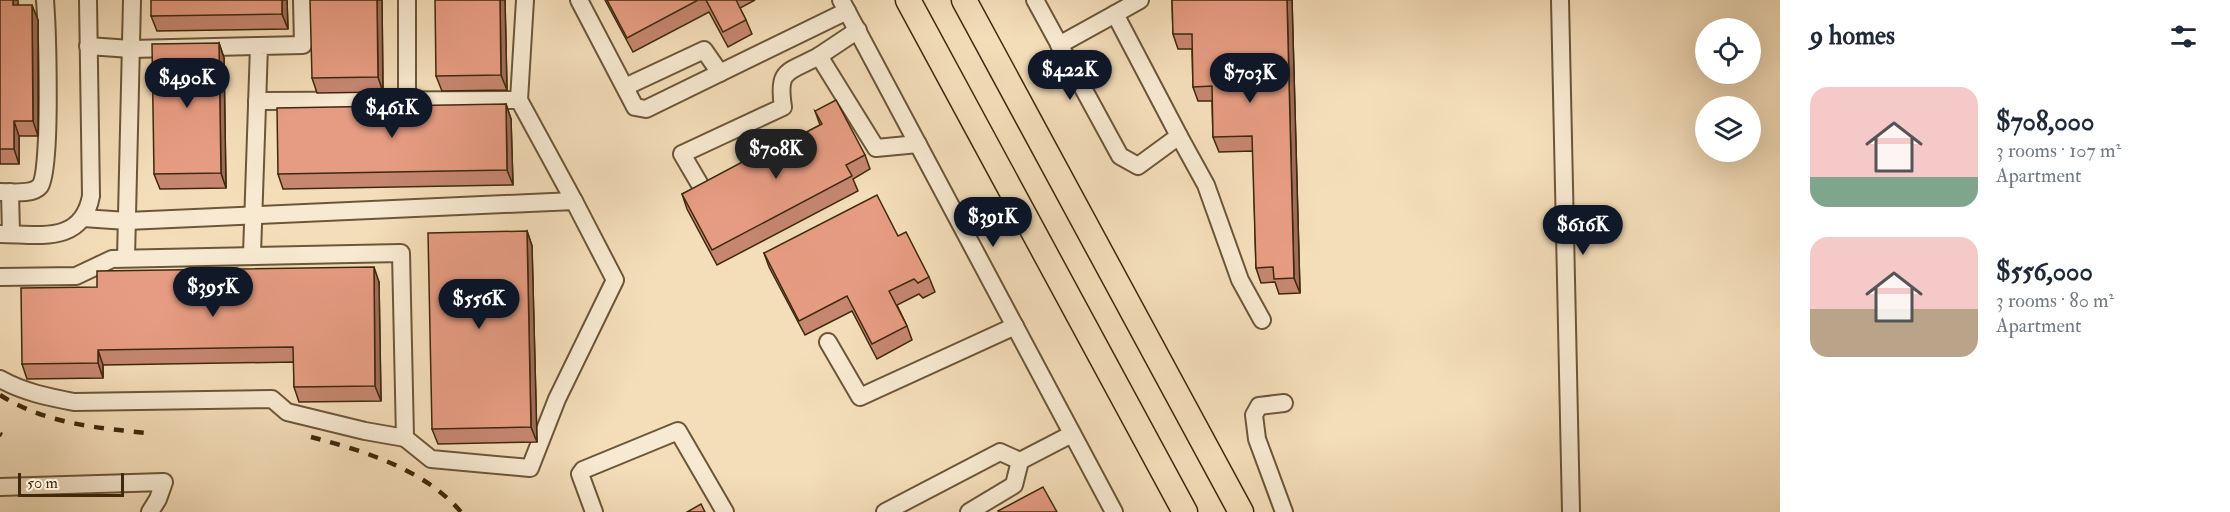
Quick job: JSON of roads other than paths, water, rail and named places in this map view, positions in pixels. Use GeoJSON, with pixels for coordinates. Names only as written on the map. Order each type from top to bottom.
{"type":"FeatureCollection","features":[{"type":"Feature","properties":{"kind":"highway"},"geometry":{"type":"LineString","coordinates":[[908,0],[1185,512]]}},
{"type":"Feature","properties":{"kind":"highway"},"geometry":{"type":"LineString","coordinates":[[964,0],[1241,512]]}},
{"type":"Feature","properties":{"kind":"street"},"geometry":{"type":"LineString","coordinates":[[45,0],[48,135],[44,175],[41,185],[35,190],[5,192],[5,234],[52,234],[68,231],[83,218],[88,210],[91,196],[88,0]]}},
{"type":"Feature","properties":{"kind":"street"},"geometry":{"type":"LineString","coordinates":[[126,258],[132,0]]}},
{"type":"Feature","properties":{"kind":"street"},"geometry":{"type":"LineString","coordinates":[[88,46],[131,49],[303,45],[302,0]]}},
{"type":"Feature","properties":{"kind":"street"},"geometry":{"type":"LineString","coordinates":[[407,0],[407,99]]}},
{"type":"Feature","properties":{"kind":"street"},"geometry":{"type":"LineString","coordinates":[[0,379],[13,387],[74,402],[272,399],[286,412],[405,438],[431,459],[530,468],[557,399],[615,280],[519,100],[525,0]]}},
{"type":"Feature","properties":{"kind":"street"},"geometry":{"type":"LineString","coordinates":[[579,0],[635,107],[646,109],[720,73],[844,5],[1114,512]]}},
{"type":"Feature","properties":{"kind":"street"},"geometry":{"type":"LineString","coordinates":[[1035,0],[1120,156],[1138,166],[1179,136]]}},
{"type":"Feature","properties":{"kind":"street"},"geometry":{"type":"LineString","coordinates":[[1059,45],[1140,0]]}},
{"type":"Feature","properties":{"kind":"street"},"geometry":{"type":"LineString","coordinates":[[1560,0],[1571,512]]}},
{"type":"Feature","properties":{"kind":"street"},"geometry":{"type":"LineString","coordinates":[[1115,14],[1206,185],[1240,280],[1262,320]]}},
{"type":"Feature","properties":{"kind":"street"},"geometry":{"type":"LineString","coordinates":[[699,183],[682,154],[783,107],[780,85],[784,74],[819,56],[858,30]]}},
{"type":"Feature","properties":{"kind":"street"},"geometry":{"type":"LineString","coordinates":[[252,254],[259,46]]}},
{"type":"Feature","properties":{"kind":"street"},"geometry":{"type":"LineString","coordinates":[[625,87],[704,50],[720,73]]}},
{"type":"Feature","properties":{"kind":"street"},"geometry":{"type":"LineString","coordinates":[[819,56],[876,148],[918,144]]}},
{"type":"Feature","properties":{"kind":"street"},"geometry":{"type":"LineString","coordinates":[[257,101],[519,100]]}},
{"type":"Feature","properties":{"kind":"street"},"geometry":{"type":"LineString","coordinates":[[83,218],[127,221],[574,201]]}},
{"type":"Feature","properties":{"kind":"street"},"geometry":{"type":"LineString","coordinates":[[0,277],[76,276],[112,259],[126,258],[401,253],[405,438]]}},
{"type":"Feature","properties":{"kind":"street"},"geometry":{"type":"LineString","coordinates":[[828,342],[860,397],[1015,326]]}},
{"type":"Feature","properties":{"kind":"street"},"geometry":{"type":"LineString","coordinates":[[1284,403],[1259,406],[1254,415],[1257,439],[1284,512]]}},
{"type":"Feature","properties":{"kind":"street"},"geometry":{"type":"LineString","coordinates":[[594,512],[580,474],[583,470],[678,431],[724,512]]}},
{"type":"Feature","properties":{"kind":"street"},"geometry":{"type":"LineString","coordinates":[[969,512],[1014,485],[1020,461],[1072,434]]}},
{"type":"Feature","properties":{"kind":"street"},"geometry":{"type":"LineString","coordinates":[[885,512],[1000,452],[1020,461]]}},
{"type":"Feature","properties":{"kind":"street"},"geometry":{"type":"LineString","coordinates":[[0,487],[164,482],[150,512]]}},
{"type":"Feature","properties":{"kind":"railway"},"geometry":{"type":"LineString","coordinates":[[0,395],[34,412],[71,423],[147,433]]}},
{"type":"Feature","properties":{"kind":"railway"},"geometry":{"type":"LineString","coordinates":[[311,437],[372,456],[411,473],[446,497],[461,512]]}}]}
